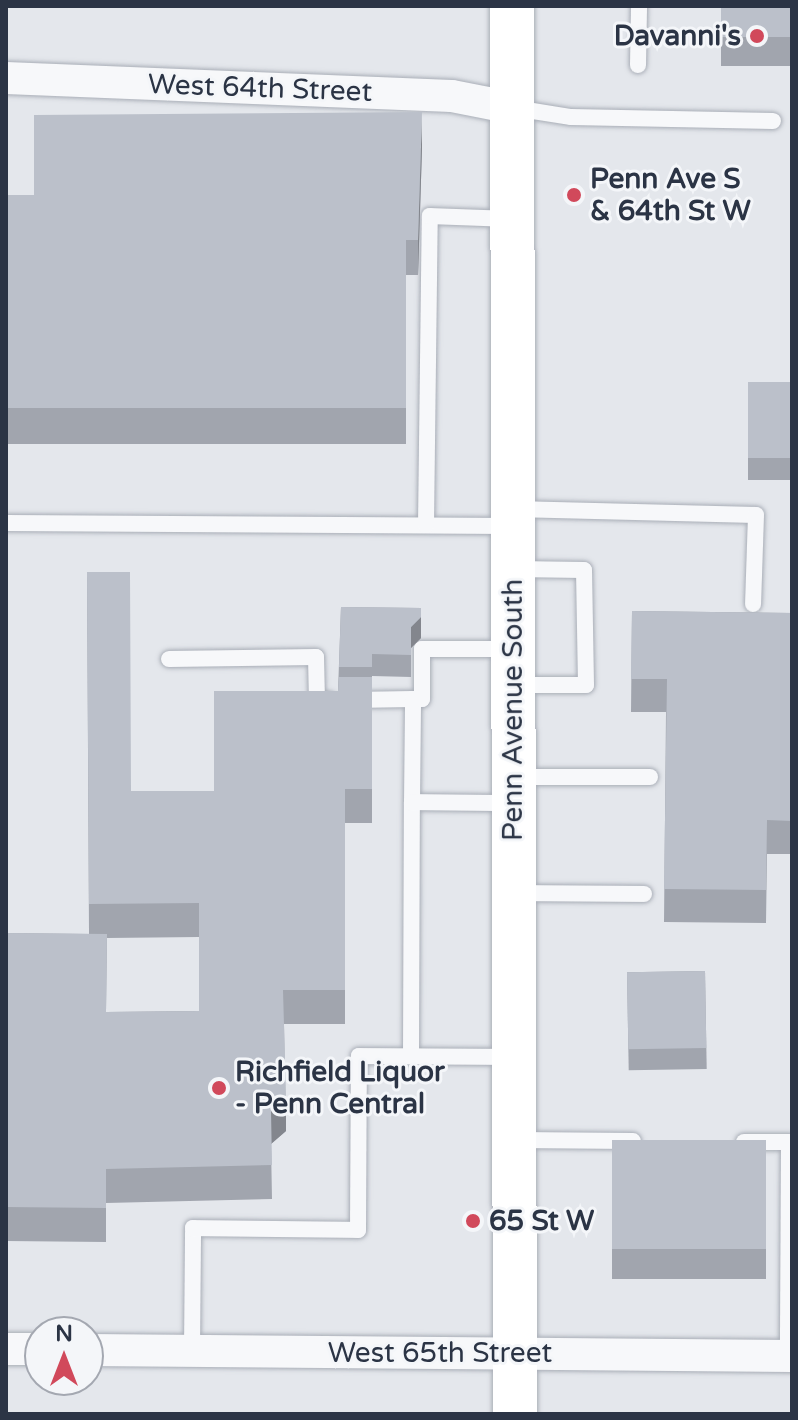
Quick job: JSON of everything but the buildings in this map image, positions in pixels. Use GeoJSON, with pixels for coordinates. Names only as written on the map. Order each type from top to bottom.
{"type":"FeatureCollection","features":[{"type":"Feature","properties":{"kind":"main road","name":"Penn Avenue South"},"geometry":{"type":"LineString","coordinates":[[512,6],[515,1414]]}},
{"type":"Feature","properties":{"kind":"street","name":"West 64th Street"},"geometry":{"type":"LineString","coordinates":[[6,78],[452,96],[513,108]]}},
{"type":"Feature","properties":{"kind":"street","name":"West 65th Street"},"geometry":{"type":"LineString","coordinates":[[104,1350],[790,1356]]}},
{"type":"Feature","properties":{"kind":"lane"},"geometry":{"type":"LineString","coordinates":[[638,65],[639,6]]}},
{"type":"Feature","properties":{"kind":"lane"},"geometry":{"type":"LineString","coordinates":[[513,108],[571,117],[773,121]]}},
{"type":"Feature","properties":{"kind":"lane"},"geometry":{"type":"LineString","coordinates":[[426,525],[430,216],[512,219]]}},
{"type":"Feature","properties":{"kind":"lane"},"geometry":{"type":"LineString","coordinates":[[6,523],[426,525],[513,518],[756,515],[753,604]]}},
{"type":"Feature","properties":{"kind":"lane"},"geometry":{"type":"LineString","coordinates":[[169,659],[316,657],[317,700],[422,699],[422,649],[586,685],[584,570],[513,569]]}},
{"type":"Feature","properties":{"kind":"lane"},"geometry":{"type":"LineString","coordinates":[[411,1056],[413,699]]}},
{"type":"Feature","properties":{"kind":"lane"},"geometry":{"type":"LineString","coordinates":[[412,802],[650,777]]}},
{"type":"Feature","properties":{"kind":"lane"},"geometry":{"type":"LineString","coordinates":[[514,893],[644,894]]}},
{"type":"Feature","properties":{"kind":"lane"},"geometry":{"type":"LineString","coordinates":[[192,1351],[193,1228],[358,1230],[359,1056],[514,1057]]}},
{"type":"Feature","properties":{"kind":"lane"},"geometry":{"type":"LineString","coordinates":[[515,1140],[649,1141]]}},
{"type":"Feature","properties":{"kind":"lane"},"geometry":{"type":"LineString","coordinates":[[727,1142],[789,1142],[790,1356]]}},
{"type":"Feature","properties":{"kind":"place","name":"Davanni's"},"geometry":{"type":"Point","coordinates":[757,36]}},
{"type":"Feature","properties":{"kind":"place","name":"Penn Ave S & 64th St W"},"geometry":{"type":"Point","coordinates":[574,195]}},
{"type":"Feature","properties":{"kind":"place","name":"Richfield Liquor - Penn Central"},"geometry":{"type":"Point","coordinates":[219,1088]}},
{"type":"Feature","properties":{"kind":"place","name":"65 St W"},"geometry":{"type":"Point","coordinates":[473,1221]}}]}
